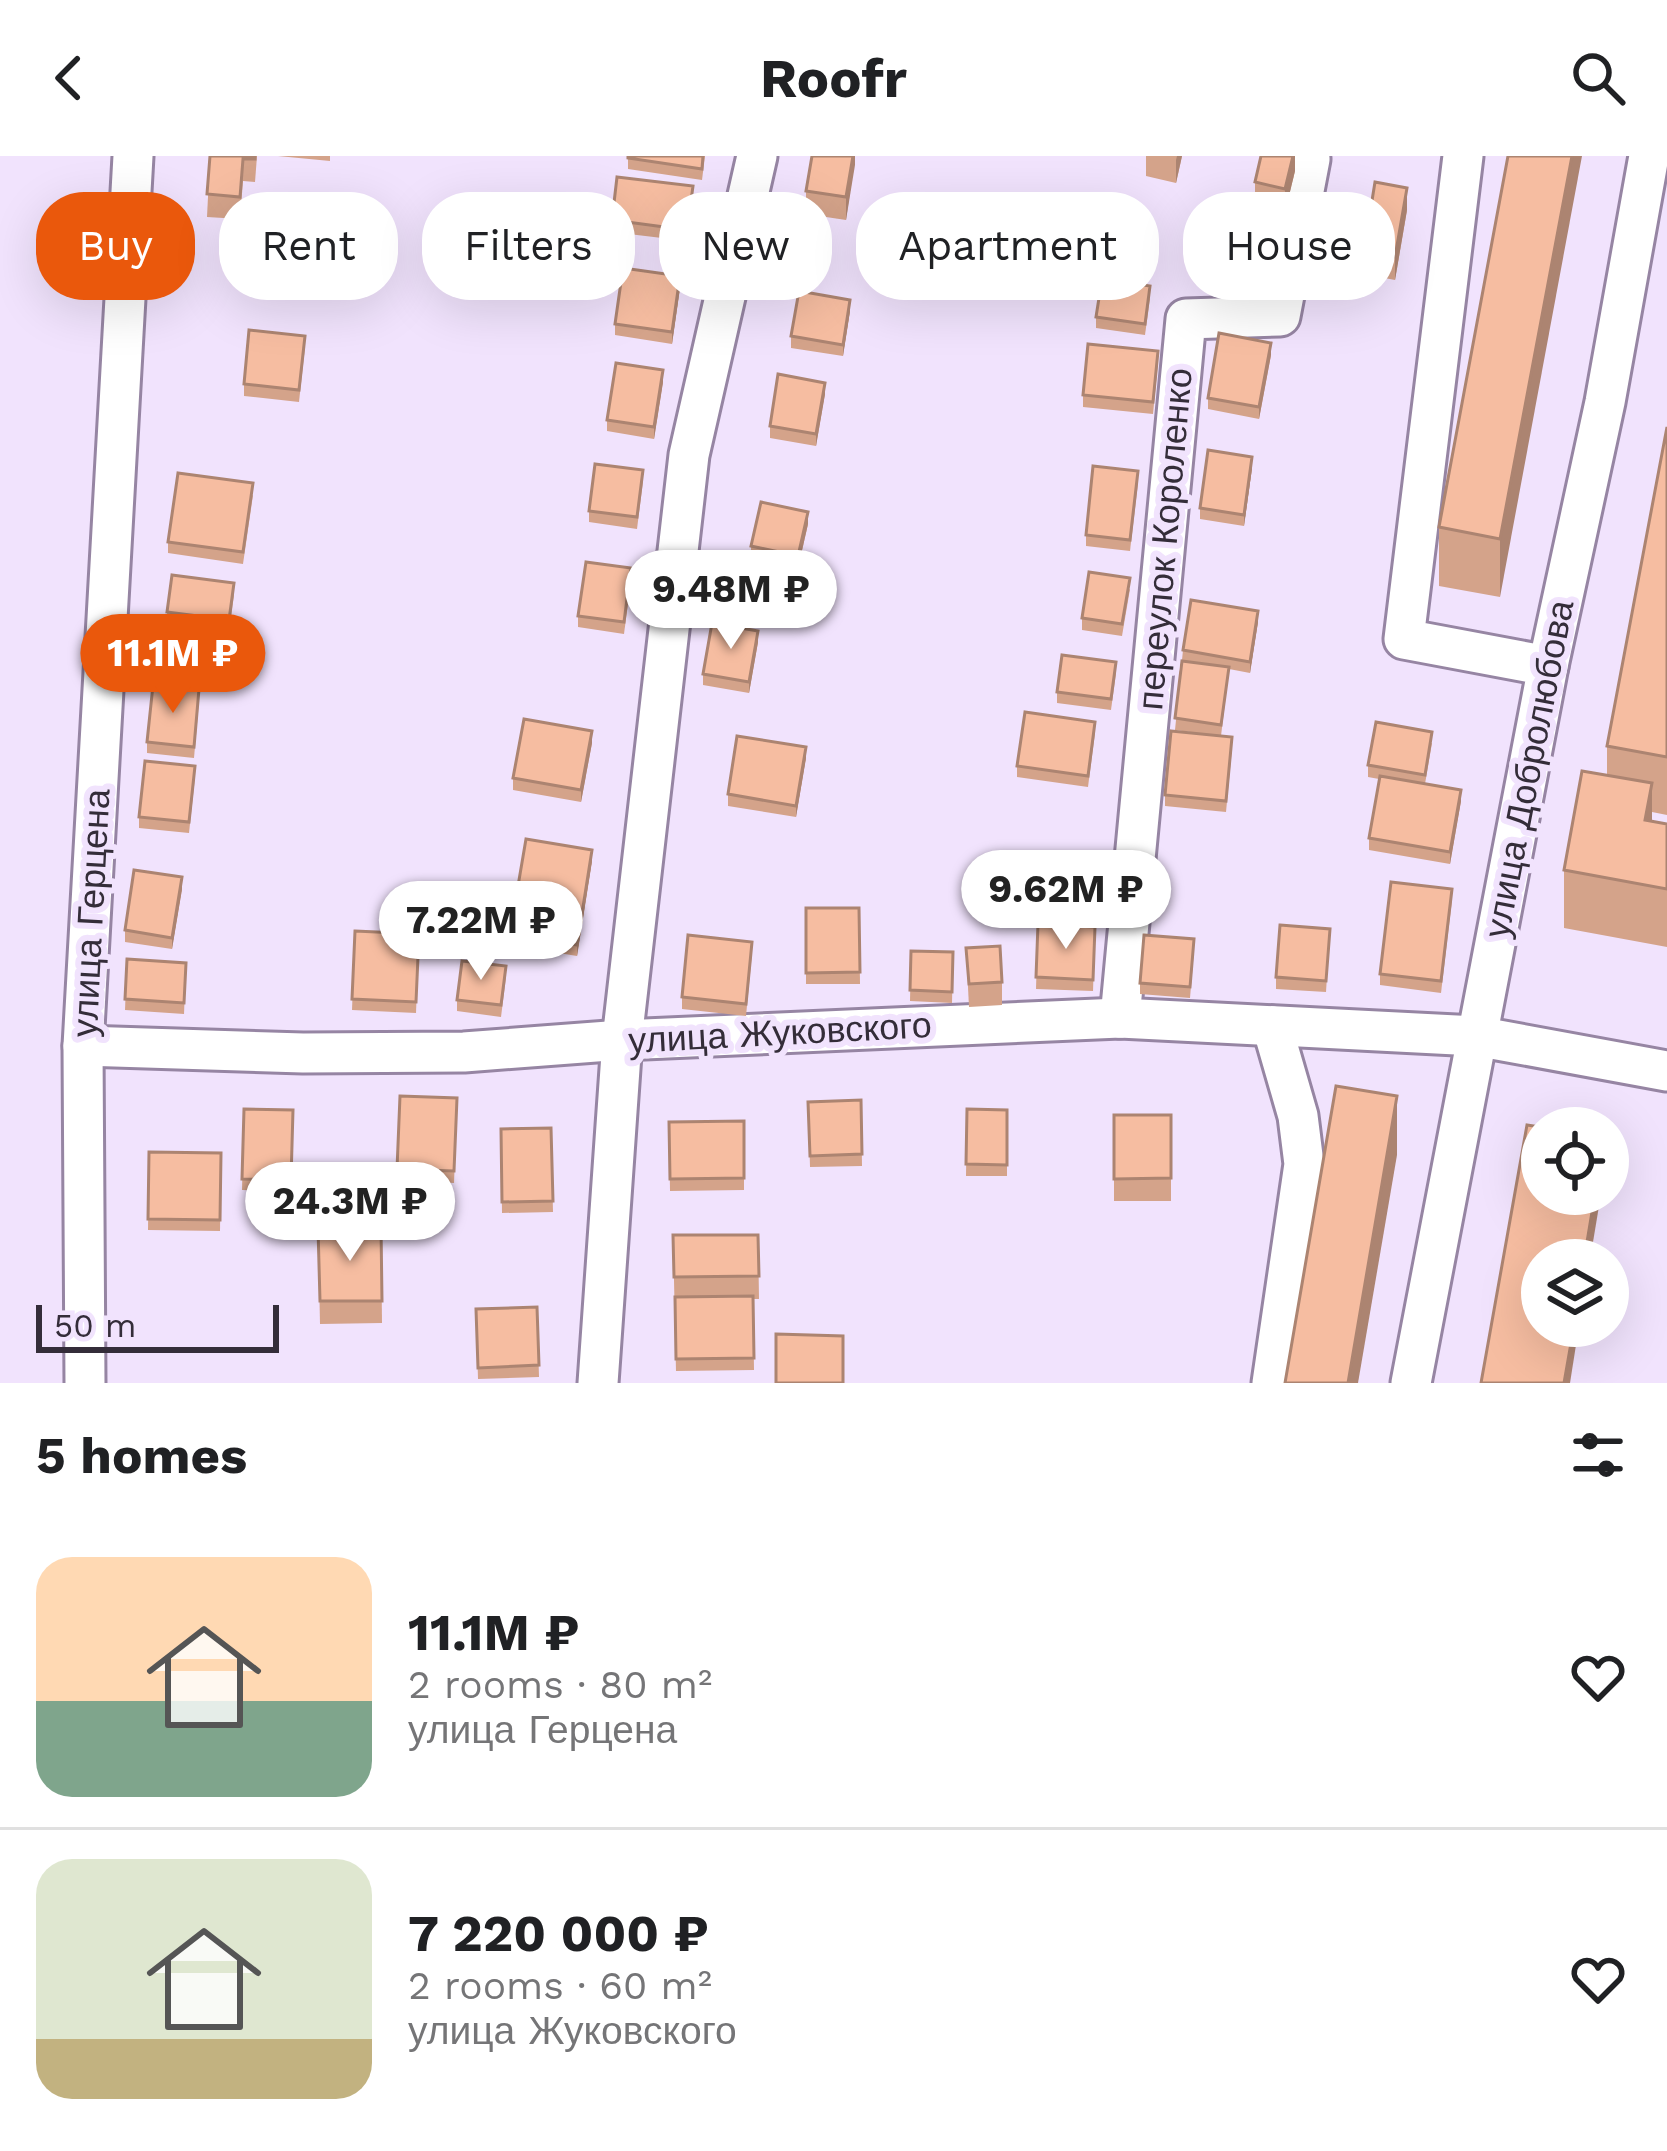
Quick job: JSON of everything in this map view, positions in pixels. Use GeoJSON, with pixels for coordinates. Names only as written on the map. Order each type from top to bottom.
{"type":"FeatureCollection","features":[{"type":"Feature","properties":{"kind":"street","name":"улица Герцена"},"geometry":{"type":"LineString","coordinates":[[86,1383],[83,1046],[133,156]]}},
{"type":"Feature","properties":{"kind":"street"},"geometry":{"type":"LineString","coordinates":[[598,1383],[622,1040],[689,454],[758,156]]}},
{"type":"Feature","properties":{"kind":"street","name":"переулок Короленко"},"geometry":{"type":"LineString","coordinates":[[1120,1018],[1186,319],[1280,316],[1310,159],[1304,156]]}},
{"type":"Feature","properties":{"kind":"street"},"geometry":{"type":"LineString","coordinates":[[1463,156],[1404,639],[1548,666]]}},
{"type":"Feature","properties":{"kind":"street","name":"улица Добролюбова"},"geometry":{"type":"LineString","coordinates":[[1411,1383],[1548,666],[1605,402],[1649,156]]}},
{"type":"Feature","properties":{"kind":"street","name":"улица Жуковского"},"geometry":{"type":"LineString","coordinates":[[83,1046],[303,1054],[464,1052],[622,1040],[1120,1018],[1477,1036],[1667,1071]]}},
{"type":"Feature","properties":{"kind":"street"},"geometry":{"type":"LineString","coordinates":[[1272,1026],[1298,1116],[1304,1164],[1272,1383]]}},
{"type":"Feature","properties":{"kind":"building"},"geometry":{"type":"Polygon","coordinates":[[[210,156],[255,156],[243,159],[240,192],[207,194],[210,156]]]}},
{"type":"Feature","properties":{"kind":"building"},"geometry":{"type":"Polygon","coordinates":[[[703,156],[702,169],[628,158],[703,156]]]}},
{"type":"Feature","properties":{"kind":"building"},"geometry":{"type":"Polygon","coordinates":[[[812,156],[853,156],[846,197],[806,191],[812,156]]]}},
{"type":"Feature","properties":{"kind":"building"},"geometry":{"type":"Polygon","coordinates":[[[1261,156],[1293,156],[1285,189],[1255,182],[1261,156]]]}},
{"type":"Feature","properties":{"kind":"building"},"geometry":{"type":"Polygon","coordinates":[[[1508,156],[1572,156],[1500,539],[1439,527],[1508,156]]]}},
{"type":"Feature","properties":{"kind":"building"},"geometry":{"type":"Polygon","coordinates":[[[617,177],[693,186],[692,192],[659,192],[659,226],[635,223],[635,192],[615,192],[617,177]]]}},
{"type":"Feature","properties":{"kind":"building"},"geometry":{"type":"Polygon","coordinates":[[[1375,182],[1407,188],[1395,257],[1395,192],[1373,192],[1375,182]]]}},
{"type":"Feature","properties":{"kind":"building"},"geometry":{"type":"Polygon","coordinates":[[[635,270],[659,273],[659,300],[677,300],[672,332],[615,324],[618,300],[635,300],[635,270]]]}},
{"type":"Feature","properties":{"kind":"building"},"geometry":{"type":"Polygon","coordinates":[[[797,300],[850,300],[843,345],[791,336],[797,300]]]}},
{"type":"Feature","properties":{"kind":"building"},"geometry":{"type":"Polygon","coordinates":[[[1099,300],[1148,300],[1145,324],[1096,317],[1099,300]]]}},
{"type":"Feature","properties":{"kind":"building"},"geometry":{"type":"Polygon","coordinates":[[[249,330],[305,336],[299,390],[244,384],[249,330]]]}},
{"type":"Feature","properties":{"kind":"building"},"geometry":{"type":"Polygon","coordinates":[[[1219,333],[1271,343],[1259,407],[1208,398],[1219,333]]]}},
{"type":"Feature","properties":{"kind":"building"},"geometry":{"type":"Polygon","coordinates":[[[1088,344],[1158,351],[1153,402],[1083,395],[1088,344]]]}},
{"type":"Feature","properties":{"kind":"building"},"geometry":{"type":"Polygon","coordinates":[[[616,363],[663,370],[654,427],[607,420],[616,363]]]}},
{"type":"Feature","properties":{"kind":"building"},"geometry":{"type":"Polygon","coordinates":[[[778,374],[825,383],[816,434],[770,426],[778,374]]]}},
{"type":"Feature","properties":{"kind":"building"},"geometry":{"type":"Polygon","coordinates":[[[1667,427],[1667,757],[1607,746],[1667,427]]]}},
{"type":"Feature","properties":{"kind":"building"},"geometry":{"type":"Polygon","coordinates":[[[1208,450],[1252,457],[1244,515],[1200,508],[1208,450]]]}},
{"type":"Feature","properties":{"kind":"building"},"geometry":{"type":"Polygon","coordinates":[[[595,464],[643,470],[637,517],[589,511],[595,464]]]}},
{"type":"Feature","properties":{"kind":"building"},"geometry":{"type":"Polygon","coordinates":[[[1093,466],[1138,471],[1130,540],[1086,535],[1093,466]]]}},
{"type":"Feature","properties":{"kind":"building"},"geometry":{"type":"Polygon","coordinates":[[[178,473],[253,483],[243,552],[168,542],[178,473]]]}},
{"type":"Feature","properties":{"kind":"building"},"geometry":{"type":"Polygon","coordinates":[[[761,502],[808,512],[798,556],[751,546],[761,502]]]}},
{"type":"Feature","properties":{"kind":"building"},"geometry":{"type":"Polygon","coordinates":[[[586,562],[631,568],[624,622],[578,616],[586,562]]]}},
{"type":"Feature","properties":{"kind":"building"},"geometry":{"type":"Polygon","coordinates":[[[1089,572],[1130,578],[1122,624],[1082,618],[1089,572]]]}},
{"type":"Feature","properties":{"kind":"building"},"geometry":{"type":"Polygon","coordinates":[[[172,575],[234,583],[229,620],[167,612],[172,575]]]}},
{"type":"Feature","properties":{"kind":"building"},"geometry":{"type":"Polygon","coordinates":[[[1191,600],[1258,611],[1250,662],[1183,650],[1191,600]]]}},
{"type":"Feature","properties":{"kind":"building"},"geometry":{"type":"Polygon","coordinates":[[[712,623],[758,631],[749,682],[703,674],[712,623]]]}},
{"type":"Feature","properties":{"kind":"building"},"geometry":{"type":"Polygon","coordinates":[[[1062,655],[1116,662],[1111,699],[1057,692],[1062,655]]]}},
{"type":"Feature","properties":{"kind":"building"},"geometry":{"type":"Polygon","coordinates":[[[1182,661],[1229,667],[1221,725],[1175,718],[1182,661]]]}},
{"type":"Feature","properties":{"kind":"building"},"geometry":{"type":"Polygon","coordinates":[[[153,685],[199,689],[194,747],[147,742],[153,685]]]}},
{"type":"Feature","properties":{"kind":"building"},"geometry":{"type":"Polygon","coordinates":[[[1025,712],[1095,722],[1088,776],[1017,766],[1025,712]]]}},
{"type":"Feature","properties":{"kind":"building"},"geometry":{"type":"Polygon","coordinates":[[[524,719],[592,731],[581,790],[513,778],[524,719]]]}},
{"type":"Feature","properties":{"kind":"building"},"geometry":{"type":"Polygon","coordinates":[[[1376,722],[1432,732],[1425,775],[1368,765],[1376,722]]]}},
{"type":"Feature","properties":{"kind":"building"},"geometry":{"type":"Polygon","coordinates":[[[1171,731],[1232,737],[1226,801],[1165,795],[1171,731]]]}},
{"type":"Feature","properties":{"kind":"building"},"geometry":{"type":"Polygon","coordinates":[[[737,736],[806,747],[796,806],[728,794],[737,736]]]}},
{"type":"Feature","properties":{"kind":"building"},"geometry":{"type":"Polygon","coordinates":[[[145,761],[195,766],[189,822],[139,817],[145,761]]]}},
{"type":"Feature","properties":{"kind":"building"},"geometry":{"type":"Polygon","coordinates":[[[1582,771],[1652,783],[1645,820],[1667,824],[1667,889],[1564,870],[1582,771]]]}},
{"type":"Feature","properties":{"kind":"building"},"geometry":{"type":"Polygon","coordinates":[[[1380,776],[1461,790],[1450,852],[1369,838],[1380,776]]]}},
{"type":"Feature","properties":{"kind":"building"},"geometry":{"type":"Polygon","coordinates":[[[526,839],[592,850],[577,945],[510,933],[526,839]]]}},
{"type":"Feature","properties":{"kind":"building"},"geometry":{"type":"Polygon","coordinates":[[[134,870],[182,877],[172,938],[125,930],[134,870]]]}},
{"type":"Feature","properties":{"kind":"building"},"geometry":{"type":"Polygon","coordinates":[[[1391,882],[1452,889],[1441,981],[1380,974],[1391,882]]]}},
{"type":"Feature","properties":{"kind":"building"},"geometry":{"type":"Polygon","coordinates":[[[806,908],[859,908],[860,972],[806,973],[806,908]]]}},
{"type":"Feature","properties":{"kind":"building"},"geometry":{"type":"Polygon","coordinates":[[[1038,924],[1095,927],[1093,980],[1036,977],[1038,924]]]}},
{"type":"Feature","properties":{"kind":"building"},"geometry":{"type":"Polygon","coordinates":[[[1280,925],[1330,929],[1326,981],[1276,977],[1280,925]]]}},
{"type":"Feature","properties":{"kind":"building"},"geometry":{"type":"Polygon","coordinates":[[[355,931],[419,934],[416,1002],[352,999],[355,931]]]}},
{"type":"Feature","properties":{"kind":"building"},"geometry":{"type":"Polygon","coordinates":[[[688,935],[752,942],[746,1004],[682,997],[688,935]]]}},
{"type":"Feature","properties":{"kind":"building"},"geometry":{"type":"Polygon","coordinates":[[[1144,935],[1194,939],[1190,987],[1140,983],[1144,935]]]}},
{"type":"Feature","properties":{"kind":"building"},"geometry":{"type":"Polygon","coordinates":[[[1000,946],[1002,982],[969,984],[966,948],[1000,946]]]}},
{"type":"Feature","properties":{"kind":"building"},"geometry":{"type":"Polygon","coordinates":[[[911,951],[953,952],[952,992],[910,990],[911,951]]]}},
{"type":"Feature","properties":{"kind":"building"},"geometry":{"type":"Polygon","coordinates":[[[127,959],[186,963],[184,1003],[125,999],[127,959]]]}},
{"type":"Feature","properties":{"kind":"building"},"geometry":{"type":"Polygon","coordinates":[[[462,961],[506,966],[501,1005],[457,1000],[462,961]]]}},
{"type":"Feature","properties":{"kind":"building"},"geometry":{"type":"Polygon","coordinates":[[[1336,1086],[1397,1096],[1348,1383],[1285,1383],[1336,1086]]]}},
{"type":"Feature","properties":{"kind":"building"},"geometry":{"type":"Polygon","coordinates":[[[400,1096],[457,1098],[454,1171],[397,1169],[400,1096]]]}},
{"type":"Feature","properties":{"kind":"building"},"geometry":{"type":"Polygon","coordinates":[[[861,1100],[862,1154],[810,1156],[808,1102],[861,1100]]]}},
{"type":"Feature","properties":{"kind":"building"},"geometry":{"type":"Polygon","coordinates":[[[244,1109],[293,1110],[291,1180],[242,1179],[244,1109]]]}},
{"type":"Feature","properties":{"kind":"building"},"geometry":{"type":"Polygon","coordinates":[[[967,1109],[1007,1110],[1007,1165],[966,1164],[967,1109]]]}},
{"type":"Feature","properties":{"kind":"building"},"geometry":{"type":"Polygon","coordinates":[[[1114,1115],[1171,1115],[1171,1178],[1114,1179],[1114,1115]]]}},
{"type":"Feature","properties":{"kind":"building"},"geometry":{"type":"Polygon","coordinates":[[[744,1121],[744,1178],[670,1179],[669,1122],[744,1121]]]}},
{"type":"Feature","properties":{"kind":"building"},"geometry":{"type":"Polygon","coordinates":[[[551,1128],[553,1201],[502,1202],[501,1129],[551,1128]]]}},
{"type":"Feature","properties":{"kind":"building"},"geometry":{"type":"Polygon","coordinates":[[[149,1152],[221,1153],[220,1220],[148,1219],[149,1152]]]}},
{"type":"Feature","properties":{"kind":"building"},"geometry":{"type":"Polygon","coordinates":[[[1521,1159],[1521,1215],[1592,1215],[1588,1239],[1521,1239],[1521,1347],[1570,1347],[1564,1383],[1481,1383],[1521,1159]]]}},
{"type":"Feature","properties":{"kind":"building"},"geometry":{"type":"Polygon","coordinates":[[[381,1227],[382,1301],[320,1301],[318,1228],[381,1227]]]}},
{"type":"Feature","properties":{"kind":"building"},"geometry":{"type":"Polygon","coordinates":[[[673,1235],[758,1235],[759,1276],[674,1277],[673,1235]]]}},
{"type":"Feature","properties":{"kind":"building"},"geometry":{"type":"Polygon","coordinates":[[[753,1296],[754,1358],[676,1359],[675,1297],[753,1296]]]}},
{"type":"Feature","properties":{"kind":"building"},"geometry":{"type":"Polygon","coordinates":[[[537,1307],[539,1365],[478,1368],[476,1309],[537,1307]]]}},
{"type":"Feature","properties":{"kind":"building"},"geometry":{"type":"Polygon","coordinates":[[[776,1334],[843,1336],[843,1383],[776,1383],[776,1334]]]}}]}
